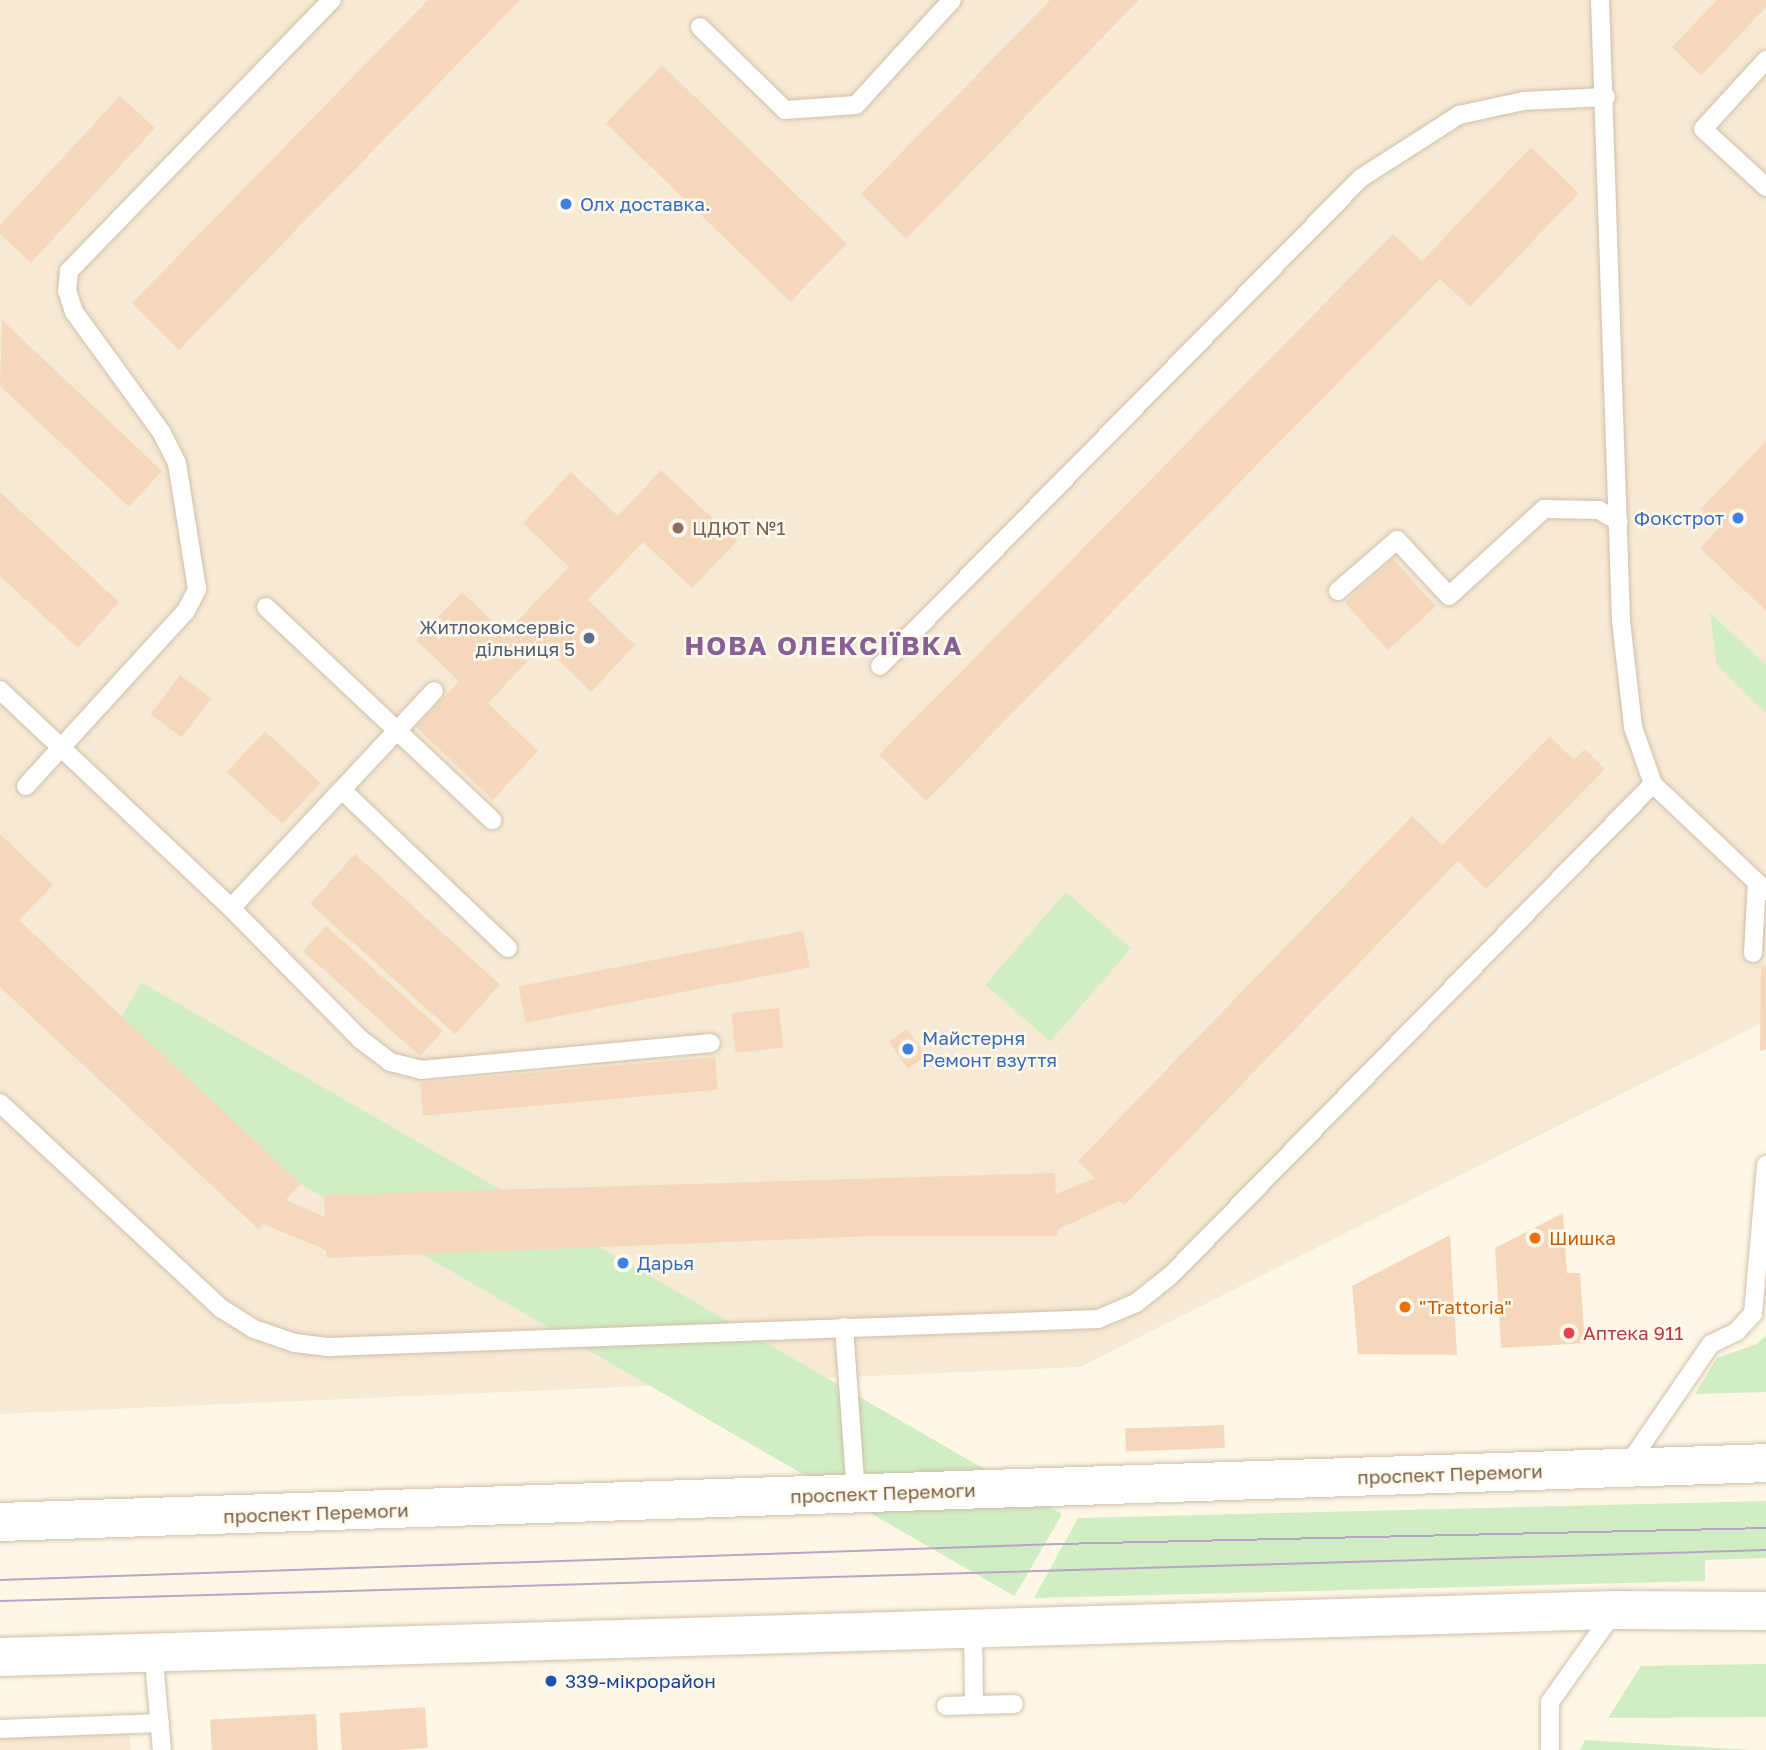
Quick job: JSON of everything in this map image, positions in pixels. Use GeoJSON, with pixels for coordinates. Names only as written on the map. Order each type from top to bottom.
{"type":"FeatureCollection","features":[{"type":"Feature","properties":{"kind":"main road","name":"проспект Перемоги"},"geometry":{"type":"LineString","coordinates":[[0,1522],[1766,1463]]}},
{"type":"Feature","properties":{"kind":"main road"},"geometry":{"type":"LineString","coordinates":[[1616,1610],[1653,1634],[1766,1635]]}},
{"type":"Feature","properties":{"kind":"main road"},"geometry":{"type":"LineString","coordinates":[[0,1657],[153,1650],[1616,1610],[1766,1611]]}},
{"type":"Feature","properties":{"kind":"lane"},"geometry":{"type":"LineString","coordinates":[[26,786],[186,611],[197,582],[177,463],[162,433],[74,312],[67,291],[69,271],[332,0]]}},
{"type":"Feature","properties":{"kind":"lane"},"geometry":{"type":"LineString","coordinates":[[700,27],[785,110],[856,105],[953,0]]}},
{"type":"Feature","properties":{"kind":"lane"},"geometry":{"type":"LineString","coordinates":[[1600,0],[1606,97],[1621,621],[1633,727],[1653,784],[1761,886],[1753,953]]}},
{"type":"Feature","properties":{"kind":"lane"},"geometry":{"type":"LineString","coordinates":[[1766,60],[1703,129],[1766,187]]}},
{"type":"Feature","properties":{"kind":"lane"},"geometry":{"type":"LineString","coordinates":[[880,666],[1361,178],[1459,116],[1523,101],[1606,97]]}},
{"type":"Feature","properties":{"kind":"lane"},"geometry":{"type":"LineString","coordinates":[[1338,591],[1397,540],[1449,596],[1545,509],[1599,510],[1619,522]]}},
{"type":"Feature","properties":{"kind":"lane"},"geometry":{"type":"LineString","coordinates":[[266,607],[492,820]]}},
{"type":"Feature","properties":{"kind":"lane"},"geometry":{"type":"LineString","coordinates":[[0,690],[231,908],[374,1052],[407,1067],[711,1043]]}},
{"type":"Feature","properties":{"kind":"lane"},"geometry":{"type":"LineString","coordinates":[[231,908],[433,691]]}},
{"type":"Feature","properties":{"kind":"lane"},"geometry":{"type":"LineString","coordinates":[[0,1103],[222,1309],[276,1339],[329,1347],[1085,1322],[1111,1316],[1136,1303],[1178,1268],[1653,784]]}},
{"type":"Feature","properties":{"kind":"lane"},"geometry":{"type":"LineString","coordinates":[[342,790],[508,948]]}},
{"type":"Feature","properties":{"kind":"lane"},"geometry":{"type":"LineString","coordinates":[[1625,1469],[1711,1344],[1736,1332],[1753,1314],[1766,1165]]}},
{"type":"Feature","properties":{"kind":"lane"},"geometry":{"type":"LineString","coordinates":[[844,1328],[856,1495]]}},
{"type":"Feature","properties":{"kind":"lane"},"geometry":{"type":"LineString","coordinates":[[1550,1750],[1550,1702],[1616,1610]]}},
{"type":"Feature","properties":{"kind":"lane"},"geometry":{"type":"LineString","coordinates":[[973,1629],[974,1705]]}},
{"type":"Feature","properties":{"kind":"lane"},"geometry":{"type":"LineString","coordinates":[[153,1650],[162,1750]]}},
{"type":"Feature","properties":{"kind":"lane"},"geometry":{"type":"LineString","coordinates":[[946,1706],[1014,1704]]}},
{"type":"Feature","properties":{"kind":"lane"},"geometry":{"type":"LineString","coordinates":[[0,1729],[160,1723]]}},
{"type":"Feature","properties":{"kind":"shaded area"},"geometry":{"type":"Polygon","coordinates":[[[0,0],[1766,0],[1766,1021],[1080,1367],[0,1414],[0,0]]]}},
{"type":"Feature","properties":{"kind":"shaded area"},"geometry":{"type":"Polygon","coordinates":[[[128,1718],[131,1750],[0,1750],[0,1722],[128,1718]]]}},
{"type":"Feature","properties":{"kind":"green space"},"geometry":{"type":"Polygon","coordinates":[[[1710,613],[1766,665],[1766,713],[1717,665],[1710,613]]]}},
{"type":"Feature","properties":{"kind":"green space"},"geometry":{"type":"Polygon","coordinates":[[[1066,892],[1131,948],[1050,1041],[985,985],[1066,892]]]}},
{"type":"Feature","properties":{"kind":"green space"},"geometry":{"type":"Polygon","coordinates":[[[141,983],[1062,1514],[1014,1596],[94,1065],[141,983]]]}},
{"type":"Feature","properties":{"kind":"green space"},"geometry":{"type":"Polygon","coordinates":[[[1766,1335],[1766,1392],[1695,1394],[1717,1358],[1757,1344],[1766,1335]]]}},
{"type":"Feature","properties":{"kind":"green space"},"geometry":{"type":"Polygon","coordinates":[[[1766,1501],[1766,1558],[1705,1560],[1705,1581],[1034,1598],[1078,1518],[1766,1501]]]}},
{"type":"Feature","properties":{"kind":"green space"},"geometry":{"type":"Polygon","coordinates":[[[1766,1664],[1766,1717],[1608,1718],[1641,1666],[1766,1664]]]}},
{"type":"Feature","properties":{"kind":"green space"},"geometry":{"type":"Polygon","coordinates":[[[1585,1740],[1752,1750],[1580,1750],[1585,1740]]]}},
{"type":"Feature","properties":{"kind":"building"},"geometry":{"type":"Polygon","coordinates":[[[428,0],[520,0],[179,350],[132,303],[428,0]]]}},
{"type":"Feature","properties":{"kind":"building"},"geometry":{"type":"Polygon","coordinates":[[[1050,0],[1139,0],[906,239],[861,194],[1050,0]]]}},
{"type":"Feature","properties":{"kind":"building"},"geometry":{"type":"Polygon","coordinates":[[[1717,0],[1766,0],[1766,7],[1701,76],[1672,47],[1717,0]]]}},
{"type":"Feature","properties":{"kind":"building"},"geometry":{"type":"Polygon","coordinates":[[[662,65],[847,244],[791,302],[606,123],[662,65]]]}},
{"type":"Feature","properties":{"kind":"building"},"geometry":{"type":"Polygon","coordinates":[[[120,96],[155,128],[31,263],[0,234],[0,225],[120,96]]]}},
{"type":"Feature","properties":{"kind":"building"},"geometry":{"type":"Polygon","coordinates":[[[1531,147],[1579,193],[1470,307],[1440,279],[926,801],[879,755],[1393,234],[1422,261],[1531,147]]]}},
{"type":"Feature","properties":{"kind":"building"},"geometry":{"type":"Polygon","coordinates":[[[2,320],[162,471],[129,507],[0,386],[2,320]]]}},
{"type":"Feature","properties":{"kind":"building","name":"Фокстрот"},"geometry":{"type":"Polygon","coordinates":[[[1766,441],[1766,611],[1700,548],[1720,527],[1701,509],[1766,441]]]}},
{"type":"Feature","properties":{"kind":"building"},"geometry":{"type":"Polygon","coordinates":[[[661,470],[737,541],[692,588],[643,542],[588,600],[635,645],[591,692],[543,645],[488,703],[538,751],[493,800],[416,727],[459,681],[416,640],[462,592],[505,634],[569,567],[523,523],[571,472],[618,516],[661,470]]]}},
{"type":"Feature","properties":{"kind":"building"},"geometry":{"type":"Polygon","coordinates":[[[0,492],[119,602],[78,648],[0,576],[0,492]]]}},
{"type":"Feature","properties":{"kind":"building"},"geometry":{"type":"Polygon","coordinates":[[[1393,559],[1436,607],[1388,650],[1345,602],[1393,559]]]}},
{"type":"Feature","properties":{"kind":"building"},"geometry":{"type":"Polygon","coordinates":[[[180,675],[211,698],[182,738],[151,714],[180,675]]]}},
{"type":"Feature","properties":{"kind":"building"},"geometry":{"type":"Polygon","coordinates":[[[265,731],[321,783],[282,824],[227,772],[265,731]]]}},
{"type":"Feature","properties":{"kind":"building"},"geometry":{"type":"Polygon","coordinates":[[[1550,736],[1574,760],[1585,749],[1605,769],[1486,889],[1458,861],[1125,1205],[1119,1201],[1057,1230],[1057,1236],[874,1236],[327,1258],[326,1250],[263,1224],[258,1229],[0,987],[0,834],[53,885],[19,920],[301,1184],[286,1200],[325,1217],[324,1195],[1055,1173],[1056,1194],[1095,1178],[1078,1161],[1412,816],[1442,845],[1550,736]]]}},
{"type":"Feature","properties":{"kind":"building"},"geometry":{"type":"Polygon","coordinates":[[[355,854],[500,984],[455,1034],[310,904],[355,854]]]}},
{"type":"Feature","properties":{"kind":"building"},"geometry":{"type":"Polygon","coordinates":[[[326,926],[443,1031],[420,1056],[303,951],[326,926]]]}},
{"type":"Feature","properties":{"kind":"building"},"geometry":{"type":"Polygon","coordinates":[[[803,931],[810,967],[525,1023],[518,986],[803,931]]]}},
{"type":"Feature","properties":{"kind":"building"},"geometry":{"type":"Polygon","coordinates":[[[1761,965],[1766,968],[1766,1049],[1760,1051],[1761,965]]]}},
{"type":"Feature","properties":{"kind":"building"},"geometry":{"type":"Polygon","coordinates":[[[779,1008],[783,1048],[735,1053],[731,1013],[779,1008]]]}},
{"type":"Feature","properties":{"kind":"building","name":"Майстерня Ремонт взуття"},"geometry":{"type":"Polygon","coordinates":[[[907,1029],[926,1056],[908,1069],[889,1042],[907,1029]]]}},
{"type":"Feature","properties":{"kind":"building"},"geometry":{"type":"Polygon","coordinates":[[[715,1057],[718,1090],[423,1116],[420,1083],[715,1057]]]}},
{"type":"Feature","properties":{"kind":"building"},"geometry":{"type":"Polygon","coordinates":[[[1563,1213],[1567,1273],[1580,1273],[1585,1343],[1501,1348],[1495,1248],[1563,1213]]]}},
{"type":"Feature","properties":{"kind":"building"},"geometry":{"type":"Polygon","coordinates":[[[1450,1235],[1457,1355],[1358,1354],[1352,1286],[1450,1235]]]}},
{"type":"Feature","properties":{"kind":"building"},"geometry":{"type":"Polygon","coordinates":[[[1224,1425],[1225,1448],[1126,1451],[1125,1428],[1224,1425]]]}},
{"type":"Feature","properties":{"kind":"building"},"geometry":{"type":"Polygon","coordinates":[[[425,1707],[428,1748],[342,1750],[339,1713],[425,1707]]]}},
{"type":"Feature","properties":{"kind":"building"},"geometry":{"type":"Polygon","coordinates":[[[316,1714],[318,1750],[212,1750],[210,1720],[316,1714]]]}},
{"type":"Feature","properties":{"kind":"tram line"},"geometry":{"type":"LineString","coordinates":[[0,1580],[1057,1544],[1766,1528]]}},
{"type":"Feature","properties":{"kind":"tram line"},"geometry":{"type":"LineString","coordinates":[[0,1601],[1766,1550]]}},
{"type":"Feature","properties":{"kind":"place","name":"Олх доставка."},"geometry":{"type":"Point","coordinates":[566,204]}},
{"type":"Feature","properties":{"kind":"place","name":"Фокстрот"},"geometry":{"type":"Point","coordinates":[1738,518]}},
{"type":"Feature","properties":{"kind":"place","name":"ЦДЮТ №1"},"geometry":{"type":"Point","coordinates":[678,528]}},
{"type":"Feature","properties":{"kind":"place","name":"Житлокомсервіс дільниця 5"},"geometry":{"type":"Point","coordinates":[589,638]}},
{"type":"Feature","properties":{"kind":"place","name":"Майстерня Ремонт взуття"},"geometry":{"type":"Point","coordinates":[908,1049]}},
{"type":"Feature","properties":{"kind":"place","name":"Шишка"},"geometry":{"type":"Point","coordinates":[1535,1238]}},
{"type":"Feature","properties":{"kind":"place","name":"Дарья"},"geometry":{"type":"Point","coordinates":[623,1263]}},
{"type":"Feature","properties":{"kind":"place","name":"\"Trattoria\""},"geometry":{"type":"Point","coordinates":[1405,1307]}},
{"type":"Feature","properties":{"kind":"place","name":"Аптека 911"},"geometry":{"type":"Point","coordinates":[1569,1333]}},
{"type":"Feature","properties":{"kind":"place","name":"339-мiкрорайон"},"geometry":{"type":"Point","coordinates":[551,1681]}},
{"type":"Feature","properties":{"kind":"district","name":"НОВА ОЛЕКСІЇВКА"},"geometry":{"type":"Point","coordinates":[824,646]}}]}
